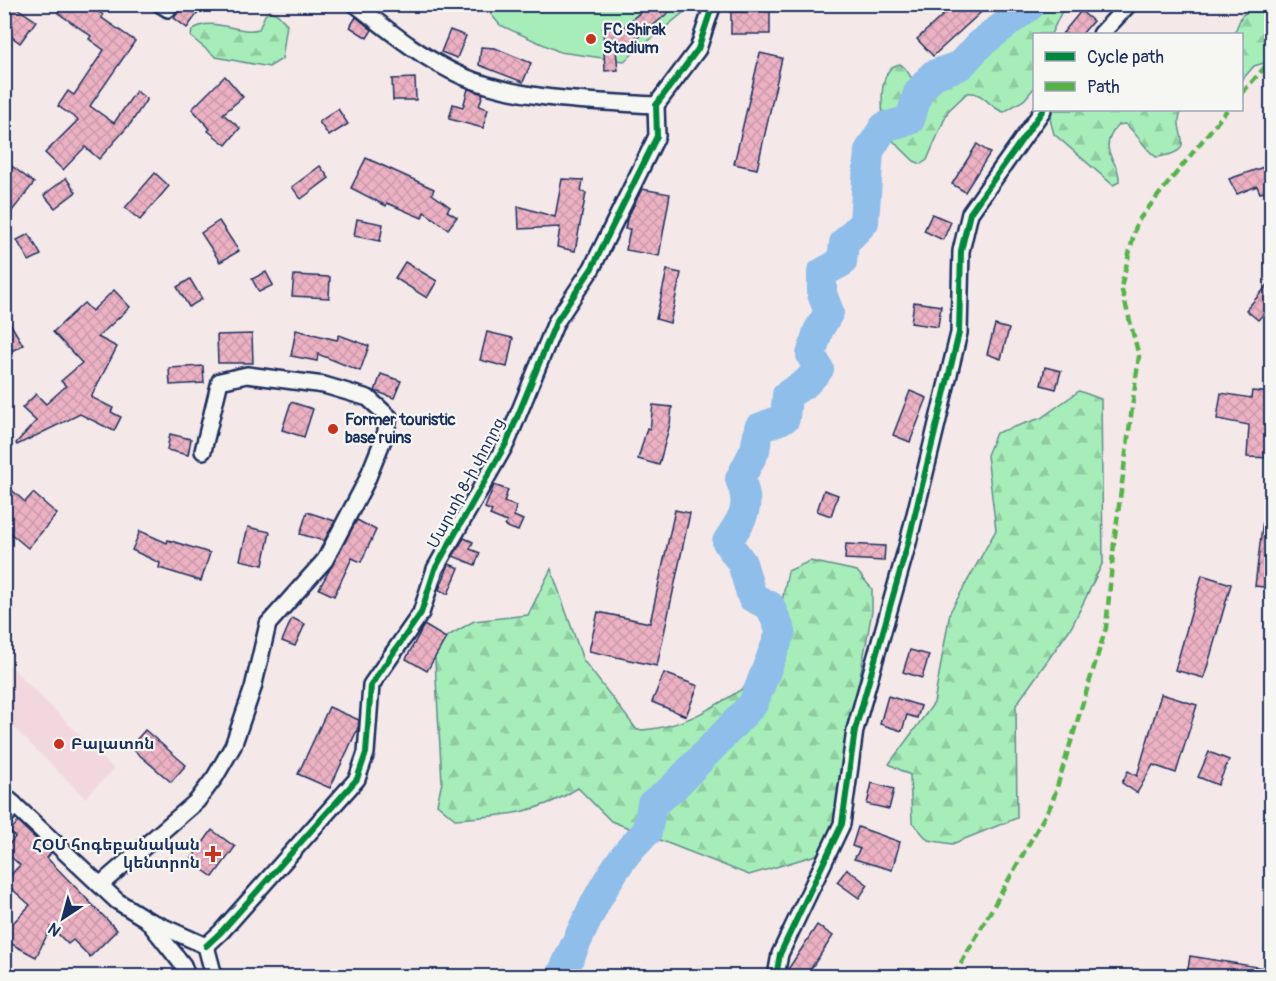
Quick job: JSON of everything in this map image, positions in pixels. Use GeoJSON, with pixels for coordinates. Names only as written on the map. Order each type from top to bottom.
{"type":"FeatureCollection","features":[{"type":"Feature","properties":{"kind":"street"},"geometry":{"type":"LineString","coordinates":[[355,4],[400,40],[460,75],[502,90],[604,102],[656,105],[698,49],[713,4]]}},
{"type":"Feature","properties":{"kind":"street"},"geometry":{"type":"LineString","coordinates":[[1102,33],[1130,4]]}},
{"type":"Feature","properties":{"kind":"street","name":"Մարտի 8-ի փողոց"},"geometry":{"type":"LineString","coordinates":[[206,946],[229,924],[357,779],[366,753],[371,685],[421,613],[435,569],[507,442],[556,322],[592,267],[657,136],[656,105]]}},
{"type":"Feature","properties":{"kind":"street"},"geometry":{"type":"LineString","coordinates":[[776,976],[780,954],[842,824],[855,729],[908,543],[959,333],[961,251],[970,213],[1042,111]]}},
{"type":"Feature","properties":{"kind":"street"},"geometry":{"type":"LineString","coordinates":[[100,885],[197,801],[214,777],[233,746],[253,688],[268,624],[326,560],[366,482],[385,435],[389,417],[368,398],[324,386],[247,375],[220,381],[203,451]]}},
{"type":"Feature","properties":{"kind":"street"},"geometry":{"type":"LineString","coordinates":[[4,819],[9,799],[117,901],[146,919],[206,946],[214,976]]}},
{"type":"Feature","properties":{"kind":"street"},"geometry":{"type":"LineString","coordinates":[[146,919],[183,965],[187,976]]}},
{"type":"Feature","properties":{"kind":"shaded area","name":"Բալատոն"},"geometry":{"type":"Polygon","coordinates":[[[5,661],[114,769],[85,798],[5,719],[5,661]]]}},
{"type":"Feature","properties":{"kind":"green space","name":"FC Shirak Stadium"},"geometry":{"type":"Polygon","coordinates":[[[483,5],[686,5],[684,12],[624,61],[560,52],[500,25],[483,5]]]}},
{"type":"Feature","properties":{"kind":"green space"},"geometry":{"type":"Polygon","coordinates":[[[1024,5],[1069,5],[1061,13],[1051,33],[1033,33],[1033,89],[1024,100],[1004,112],[982,97],[967,93],[948,111],[927,160],[921,164],[914,161],[884,132],[882,92],[887,74],[892,67],[900,64],[919,85],[932,84],[991,41],[1024,5]]]}},
{"type":"Feature","properties":{"kind":"green space"},"geometry":{"type":"Polygon","coordinates":[[[270,11],[277,14],[287,24],[282,59],[269,67],[216,57],[191,37],[192,30],[208,24],[242,30],[259,29],[265,15],[270,11]]]}},
{"type":"Feature","properties":{"kind":"green space"},"geometry":{"type":"Polygon","coordinates":[[[1248,12],[1261,12],[1271,19],[1271,61],[1254,66],[1243,79],[1243,33],[1234,33],[1242,15],[1248,12]]]}},
{"type":"Feature","properties":{"kind":"green space"},"geometry":{"type":"Polygon","coordinates":[[[1052,111],[1182,111],[1179,126],[1182,146],[1170,154],[1156,157],[1125,124],[1118,125],[1108,142],[1110,155],[1119,174],[1119,182],[1113,185],[1054,134],[1050,119],[1052,111]]]}},
{"type":"Feature","properties":{"kind":"green space"},"geometry":{"type":"Polygon","coordinates":[[[1079,391],[1101,399],[1103,562],[1072,626],[1016,705],[1017,818],[952,844],[928,840],[912,822],[910,775],[889,764],[934,703],[950,612],[996,530],[987,455],[996,433],[1041,418],[1079,391]]]}},
{"type":"Feature","properties":{"kind":"green space"},"geometry":{"type":"Polygon","coordinates":[[[810,561],[857,571],[872,589],[872,611],[830,840],[816,855],[749,875],[611,821],[578,788],[563,797],[534,808],[488,817],[455,819],[437,804],[442,782],[434,644],[474,621],[528,615],[551,569],[583,660],[637,730],[655,729],[673,725],[706,711],[768,672],[788,571],[810,561]]]}},
{"type":"Feature","properties":{"kind":"building"},"geometry":{"type":"Polygon","coordinates":[[[11,4],[36,21],[20,43],[4,31],[4,13],[11,4]]]}},
{"type":"Feature","properties":{"kind":"building"},"geometry":{"type":"Polygon","coordinates":[[[64,4],[89,4],[103,15],[102,18],[135,41],[90,106],[114,123],[136,91],[147,99],[131,123],[99,159],[85,147],[63,170],[45,153],[78,120],[58,106],[68,91],[74,95],[104,50],[89,39],[91,36],[58,13],[64,4]]]}},
{"type":"Feature","properties":{"kind":"building"},"geometry":{"type":"Polygon","coordinates":[[[184,4],[204,4],[187,28],[174,18],[184,4]]]}},
{"type":"Feature","properties":{"kind":"building"},"geometry":{"type":"Polygon","coordinates":[[[650,4],[663,4],[669,12],[624,50],[615,39],[618,70],[605,71],[603,28],[614,27],[615,34],[650,4]]]}},
{"type":"Feature","properties":{"kind":"building"},"geometry":{"type":"Polygon","coordinates":[[[955,4],[990,4],[933,56],[917,39],[955,4]]]}},
{"type":"Feature","properties":{"kind":"building"},"geometry":{"type":"Polygon","coordinates":[[[756,7],[770,8],[770,34],[731,34],[731,12],[756,12],[756,7]]]}},
{"type":"Feature","properties":{"kind":"building"},"geometry":{"type":"Polygon","coordinates":[[[1081,11],[1093,21],[1083,33],[1063,33],[1081,11]]]}},
{"type":"Feature","properties":{"kind":"building"},"geometry":{"type":"Polygon","coordinates":[[[356,17],[372,30],[367,38],[350,27],[356,17]]]}},
{"type":"Feature","properties":{"kind":"building"},"geometry":{"type":"Polygon","coordinates":[[[450,30],[466,36],[457,58],[441,52],[450,30]]]}},
{"type":"Feature","properties":{"kind":"building"},"geometry":{"type":"Polygon","coordinates":[[[481,47],[495,48],[531,63],[523,82],[479,65],[481,47]]]}},
{"type":"Feature","properties":{"kind":"building"},"geometry":{"type":"Polygon","coordinates":[[[760,53],[782,58],[757,169],[734,164],[760,53]]]}},
{"type":"Feature","properties":{"kind":"building"},"geometry":{"type":"Polygon","coordinates":[[[225,76],[243,97],[223,114],[240,128],[226,145],[208,131],[210,129],[192,109],[225,76]]]}},
{"type":"Feature","properties":{"kind":"building"},"geometry":{"type":"Polygon","coordinates":[[[415,78],[416,100],[393,100],[392,79],[415,78]]]}},
{"type":"Feature","properties":{"kind":"building"},"geometry":{"type":"Polygon","coordinates":[[[468,89],[483,94],[479,106],[488,109],[483,128],[449,119],[453,104],[463,107],[468,89]]]}},
{"type":"Feature","properties":{"kind":"building"},"geometry":{"type":"Polygon","coordinates":[[[338,109],[348,124],[329,136],[319,122],[338,109]]]}},
{"type":"Feature","properties":{"kind":"building"},"geometry":{"type":"Polygon","coordinates":[[[977,144],[990,153],[965,192],[952,184],[977,144]]]}},
{"type":"Feature","properties":{"kind":"building"},"geometry":{"type":"Polygon","coordinates":[[[366,158],[434,189],[432,194],[450,207],[447,211],[457,217],[448,229],[424,212],[422,218],[387,203],[386,206],[351,188],[366,158]]]}},
{"type":"Feature","properties":{"kind":"building"},"geometry":{"type":"Polygon","coordinates":[[[4,160],[34,183],[12,211],[4,205],[4,160]]]}},
{"type":"Feature","properties":{"kind":"building"},"geometry":{"type":"Polygon","coordinates":[[[1272,164],[1272,190],[1260,193],[1257,186],[1237,194],[1229,179],[1272,164]]]}},
{"type":"Feature","properties":{"kind":"building"},"geometry":{"type":"Polygon","coordinates":[[[320,166],[329,178],[301,199],[292,187],[320,166]]]}},
{"type":"Feature","properties":{"kind":"building"},"geometry":{"type":"Polygon","coordinates":[[[155,173],[169,186],[140,220],[125,208],[155,173]]]}},
{"type":"Feature","properties":{"kind":"building"},"geometry":{"type":"Polygon","coordinates":[[[66,178],[76,192],[55,208],[44,195],[66,178]]]}},
{"type":"Feature","properties":{"kind":"building"},"geometry":{"type":"Polygon","coordinates":[[[562,179],[583,180],[581,192],[586,193],[575,251],[557,247],[560,227],[519,229],[518,206],[555,217],[562,179]]]}},
{"type":"Feature","properties":{"kind":"building"},"geometry":{"type":"Polygon","coordinates":[[[642,189],[670,194],[659,256],[626,250],[630,229],[625,229],[627,219],[642,189]]]}},
{"type":"Feature","properties":{"kind":"building"},"geometry":{"type":"Polygon","coordinates":[[[932,214],[951,222],[943,240],[924,231],[932,214]]]}},
{"type":"Feature","properties":{"kind":"building"},"geometry":{"type":"Polygon","coordinates":[[[357,219],[383,224],[380,241],[354,236],[357,219]]]}},
{"type":"Feature","properties":{"kind":"building"},"geometry":{"type":"Polygon","coordinates":[[[219,221],[239,251],[220,262],[201,233],[219,221]]]}},
{"type":"Feature","properties":{"kind":"building"},"geometry":{"type":"Polygon","coordinates":[[[29,234],[41,255],[29,261],[17,240],[29,234]]]}},
{"type":"Feature","properties":{"kind":"building"},"geometry":{"type":"Polygon","coordinates":[[[405,262],[437,281],[427,298],[395,278],[405,262]]]}},
{"type":"Feature","properties":{"kind":"building"},"geometry":{"type":"Polygon","coordinates":[[[667,270],[681,273],[670,323],[656,319],[667,270]]]}},
{"type":"Feature","properties":{"kind":"building"},"geometry":{"type":"Polygon","coordinates":[[[266,272],[273,285],[259,292],[252,279],[266,272]]]}},
{"type":"Feature","properties":{"kind":"building"},"geometry":{"type":"Polygon","coordinates":[[[294,275],[330,277],[329,298],[292,296],[294,275]]]}},
{"type":"Feature","properties":{"kind":"building"},"geometry":{"type":"Polygon","coordinates":[[[190,279],[202,299],[189,307],[177,287],[190,279]]]}},
{"type":"Feature","properties":{"kind":"building"},"geometry":{"type":"Polygon","coordinates":[[[1272,280],[1272,304],[1258,320],[1246,310],[1272,280]]]}},
{"type":"Feature","properties":{"kind":"building"},"geometry":{"type":"Polygon","coordinates":[[[114,290],[130,307],[98,337],[117,347],[91,397],[113,408],[111,412],[121,417],[114,431],[80,414],[17,445],[16,443],[36,421],[22,408],[36,394],[46,404],[66,386],[61,381],[82,363],[53,332],[84,303],[92,311],[114,290]]]}},
{"type":"Feature","properties":{"kind":"building"},"geometry":{"type":"Polygon","coordinates":[[[914,302],[941,306],[938,327],[911,323],[914,302]]]}},
{"type":"Feature","properties":{"kind":"building"},"geometry":{"type":"Polygon","coordinates":[[[4,313],[23,345],[4,355],[4,313]]]}},
{"type":"Feature","properties":{"kind":"building"},"geometry":{"type":"Polygon","coordinates":[[[995,325],[1009,329],[1001,359],[987,354],[995,325]]]}},
{"type":"Feature","properties":{"kind":"building"},"geometry":{"type":"Polygon","coordinates":[[[296,330],[337,340],[339,335],[369,346],[360,371],[318,354],[317,361],[291,356],[296,330]]]}},
{"type":"Feature","properties":{"kind":"building"},"geometry":{"type":"Polygon","coordinates":[[[487,332],[513,338],[507,367],[480,360],[487,332]]]}},
{"type":"Feature","properties":{"kind":"building"},"geometry":{"type":"Polygon","coordinates":[[[252,334],[253,363],[218,363],[217,335],[252,334]]]}},
{"type":"Feature","properties":{"kind":"building"},"geometry":{"type":"Polygon","coordinates":[[[203,366],[204,383],[170,385],[169,368],[203,366]]]}},
{"type":"Feature","properties":{"kind":"building"},"geometry":{"type":"Polygon","coordinates":[[[1045,367],[1061,371],[1056,389],[1041,385],[1045,367]]]}},
{"type":"Feature","properties":{"kind":"building"},"geometry":{"type":"Polygon","coordinates":[[[381,374],[401,381],[394,398],[375,391],[381,374]]]}},
{"type":"Feature","properties":{"kind":"building"},"geometry":{"type":"Polygon","coordinates":[[[910,391],[927,398],[910,442],[893,435],[910,391]]]}},
{"type":"Feature","properties":{"kind":"building"},"geometry":{"type":"Polygon","coordinates":[[[1252,391],[1272,393],[1272,458],[1247,457],[1249,425],[1217,419],[1221,393],[1251,398],[1252,391]]]}},
{"type":"Feature","properties":{"kind":"building"},"geometry":{"type":"Polygon","coordinates":[[[291,402],[313,409],[304,437],[282,430],[291,402]]]}},
{"type":"Feature","properties":{"kind":"building"},"geometry":{"type":"Polygon","coordinates":[[[653,405],[672,407],[659,465],[638,459],[647,428],[650,429],[653,405]]]}},
{"type":"Feature","properties":{"kind":"building"},"geometry":{"type":"Polygon","coordinates":[[[170,434],[191,439],[188,455],[167,450],[170,434]]]}},
{"type":"Feature","properties":{"kind":"building"},"geometry":{"type":"Polygon","coordinates":[[[4,483],[25,502],[33,493],[57,514],[28,548],[4,528],[4,483]]]}},
{"type":"Feature","properties":{"kind":"building"},"geometry":{"type":"Polygon","coordinates":[[[494,485],[508,490],[504,502],[516,506],[514,516],[523,520],[518,531],[505,526],[507,522],[490,515],[492,511],[485,508],[494,485]]]}},
{"type":"Feature","properties":{"kind":"building"},"geometry":{"type":"Polygon","coordinates":[[[824,490],[838,495],[831,516],[817,511],[824,490]]]}},
{"type":"Feature","properties":{"kind":"building"},"geometry":{"type":"Polygon","coordinates":[[[675,510],[690,513],[657,666],[589,651],[598,612],[650,623],[675,510]]]}},
{"type":"Feature","properties":{"kind":"building"},"geometry":{"type":"Polygon","coordinates":[[[307,512],[335,521],[324,541],[300,534],[307,512]]]}},
{"type":"Feature","properties":{"kind":"building"},"geometry":{"type":"Polygon","coordinates":[[[1263,519],[1272,519],[1272,588],[1255,586],[1263,519]]]}},
{"type":"Feature","properties":{"kind":"building"},"geometry":{"type":"Polygon","coordinates":[[[357,520],[376,530],[361,562],[352,558],[334,596],[319,589],[357,520]]]}},
{"type":"Feature","properties":{"kind":"building"},"geometry":{"type":"Polygon","coordinates":[[[248,527],[270,532],[263,565],[240,560],[248,527]]]}},
{"type":"Feature","properties":{"kind":"building"},"geometry":{"type":"Polygon","coordinates":[[[140,531],[167,543],[168,540],[210,553],[201,581],[159,568],[160,563],[132,550],[140,531]]]}},
{"type":"Feature","properties":{"kind":"building"},"geometry":{"type":"Polygon","coordinates":[[[464,538],[473,542],[470,549],[480,553],[475,565],[453,556],[464,538]]]}},
{"type":"Feature","properties":{"kind":"building"},"geometry":{"type":"Polygon","coordinates":[[[846,544],[885,546],[884,561],[845,559],[846,544]]]}},
{"type":"Feature","properties":{"kind":"building"},"geometry":{"type":"Polygon","coordinates":[[[449,564],[459,568],[448,594],[439,590],[449,564]]]}},
{"type":"Feature","properties":{"kind":"building"},"geometry":{"type":"Polygon","coordinates":[[[1202,575],[1231,584],[1204,678],[1175,670],[1202,575]]]}},
{"type":"Feature","properties":{"kind":"building"},"geometry":{"type":"Polygon","coordinates":[[[292,618],[305,624],[295,646],[282,641],[292,618]]]}},
{"type":"Feature","properties":{"kind":"building"},"geometry":{"type":"Polygon","coordinates":[[[424,625],[446,638],[427,671],[406,659],[424,625]]]}},
{"type":"Feature","properties":{"kind":"building"},"geometry":{"type":"Polygon","coordinates":[[[910,650],[929,655],[922,678],[903,672],[910,650]]]}},
{"type":"Feature","properties":{"kind":"building"},"geometry":{"type":"Polygon","coordinates":[[[664,673],[698,686],[686,716],[652,702],[664,673]]]}},
{"type":"Feature","properties":{"kind":"building"},"geometry":{"type":"Polygon","coordinates":[[[1161,694],[1197,705],[1176,773],[1153,765],[1137,793],[1122,783],[1128,771],[1137,776],[1161,694]]]}},
{"type":"Feature","properties":{"kind":"building"},"geometry":{"type":"Polygon","coordinates":[[[888,696],[921,706],[917,718],[907,715],[902,731],[880,724],[888,696]]]}},
{"type":"Feature","properties":{"kind":"building"},"geometry":{"type":"Polygon","coordinates":[[[329,707],[359,720],[358,728],[330,788],[298,774],[329,707]]]}},
{"type":"Feature","properties":{"kind":"building"},"geometry":{"type":"Polygon","coordinates":[[[145,730],[186,765],[171,782],[130,747],[145,730]]]}},
{"type":"Feature","properties":{"kind":"building"},"geometry":{"type":"Polygon","coordinates":[[[1209,752],[1229,760],[1218,785],[1198,777],[1209,752]]]}},
{"type":"Feature","properties":{"kind":"building"},"geometry":{"type":"Polygon","coordinates":[[[872,783],[894,789],[889,809],[867,804],[872,783]]]}},
{"type":"Feature","properties":{"kind":"building"},"geometry":{"type":"Polygon","coordinates":[[[18,822],[51,853],[47,858],[117,930],[90,957],[73,940],[68,944],[51,927],[36,957],[4,940],[4,916],[13,923],[30,905],[4,882],[20,865],[4,851],[15,837],[10,831],[18,822]]]}},
{"type":"Feature","properties":{"kind":"building"},"geometry":{"type":"Polygon","coordinates":[[[858,827],[900,842],[892,870],[854,859],[860,849],[852,846],[858,827]]]}},
{"type":"Feature","properties":{"kind":"building","name":"ՀՕՄ հոգեբանական կենտրոն"},"geometry":{"type":"Polygon","coordinates":[[[212,830],[235,847],[213,877],[190,861],[212,830]]]}},
{"type":"Feature","properties":{"kind":"building"},"geometry":{"type":"Polygon","coordinates":[[[847,869],[868,885],[859,898],[837,882],[847,869]]]}},
{"type":"Feature","properties":{"kind":"building"},"geometry":{"type":"Polygon","coordinates":[[[817,925],[833,936],[806,976],[786,976],[787,971],[817,925]]]}},
{"type":"Feature","properties":{"kind":"building"},"geometry":{"type":"Polygon","coordinates":[[[1190,956],[1270,969],[1269,976],[1187,976],[1190,956]]]}},
{"type":"Feature","properties":{"kind":"waterway"},"geometry":{"type":"LineString","coordinates":[[561,976],[587,919],[609,879],[620,861],[647,832],[652,804],[672,789],[753,704],[781,632],[770,606],[752,597],[742,563],[727,542],[744,512],[744,489],[740,479],[755,450],[759,428],[785,418],[787,395],[806,383],[819,369],[811,355],[818,331],[829,312],[822,294],[822,273],[842,262],[844,243],[864,222],[869,151],[884,127],[910,120],[918,93],[933,75],[961,65],[980,44],[1032,4]]}},
{"type":"Feature","properties":{"kind":"marked path"},"geometry":{"type":"LineString","coordinates":[[1243,92],[1272,59]]}},
{"type":"Feature","properties":{"kind":"marked path"},"geometry":{"type":"LineString","coordinates":[[954,976],[1052,803],[1106,628],[1114,543],[1139,356],[1121,287],[1137,222],[1226,111]]}},
{"type":"Feature","properties":{"kind":"cycle path"},"geometry":{"type":"LineString","coordinates":[[206,946],[357,779],[366,753],[371,685],[421,613],[435,569],[507,442],[556,322],[592,268],[657,136],[656,105],[698,49],[713,4]]}},
{"type":"Feature","properties":{"kind":"cycle path"},"geometry":{"type":"LineString","coordinates":[[776,976],[780,954],[842,824],[855,730],[908,543],[959,333],[961,251],[970,213],[1042,111]]}},
{"type":"Feature","properties":{"kind":"place","name":"FC Shirak Stadium"},"geometry":{"type":"Point","coordinates":[591,39]}},
{"type":"Feature","properties":{"kind":"place","name":"Former touristic base ruins"},"geometry":{"type":"Point","coordinates":[333,429]}},
{"type":"Feature","properties":{"kind":"place","name":"Բալատոն"},"geometry":{"type":"Point","coordinates":[59,744]}},
{"type":"Feature","properties":{"kind":"place","name":"ՀՕՄ հոգեբանական կենտրոն"},"geometry":{"type":"Point","coordinates":[213,854]}}]}
